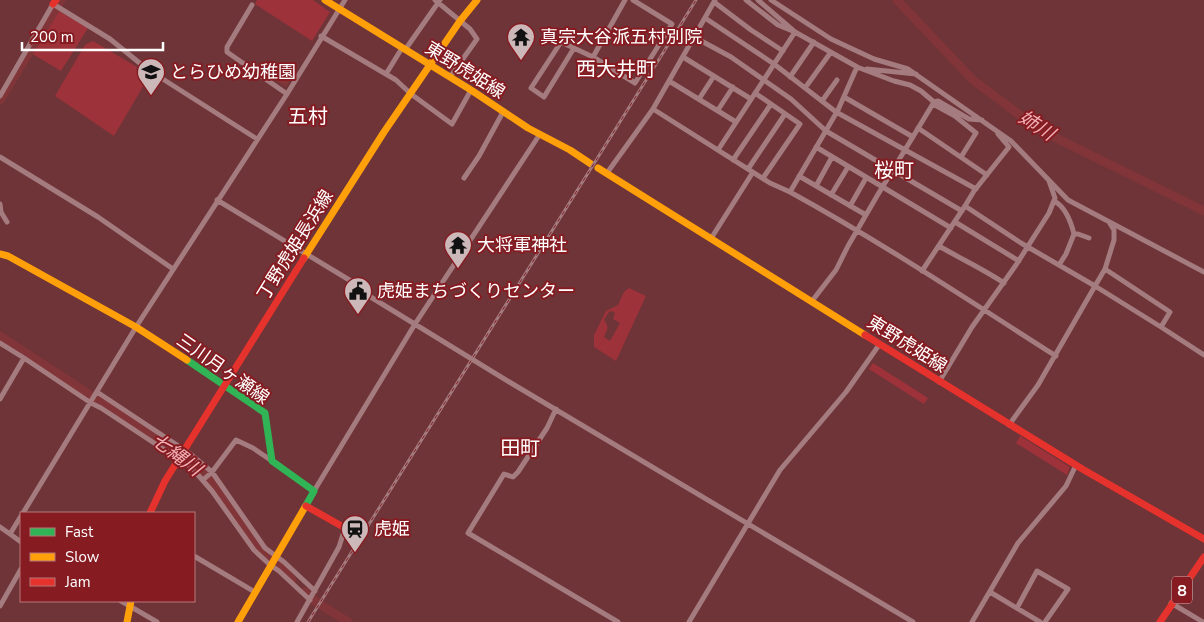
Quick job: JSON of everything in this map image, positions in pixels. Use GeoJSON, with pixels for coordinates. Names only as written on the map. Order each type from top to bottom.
{"type":"FeatureCollection","features":[{"type":"Feature","properties":{"kind":"main road","name":"東野虎姫線"},"geometry":{"type":"LineString","coordinates":[[325,0],[471,90],[503,112],[591,164]]}},
{"type":"Feature","properties":{"kind":"main road","name":"丁野虎姫長浜線"},"geometry":{"type":"LineString","coordinates":[[150,512],[165,481],[224,384],[384,132],[412,94],[460,21],[477,0]]}},
{"type":"Feature","properties":{"kind":"main road","name":"東野虎姫線"},"geometry":{"type":"LineString","coordinates":[[598,168],[712,237],[879,345],[1009,425],[1204,539]]}},
{"type":"Feature","properties":{"kind":"main road","name":"三川月ヶ瀬線"},"geometry":{"type":"LineString","coordinates":[[0,254],[32,268],[136,327],[265,413],[272,461]]}},
{"type":"Feature","properties":{"kind":"main road"},"geometry":{"type":"LineString","coordinates":[[238,622],[314,491],[272,461]]}},
{"type":"Feature","properties":{"kind":"main road"},"geometry":{"type":"LineString","coordinates":[[306,506],[345,528]]}},
{"type":"Feature","properties":{"kind":"main road","name":"8"},"geometry":{"type":"LineString","coordinates":[[1160,622],[1204,557]]}},
{"type":"Feature","properties":{"kind":"main road"},"geometry":{"type":"LineString","coordinates":[[127,622],[130,603]]}},
{"type":"Feature","properties":{"kind":"street"},"geometry":{"type":"LineString","coordinates":[[24,512],[136,327],[287,94],[321,36],[345,0]]}},
{"type":"Feature","properties":{"kind":"street"},"geometry":{"type":"LineString","coordinates":[[593,57],[625,0]]}},
{"type":"Feature","properties":{"kind":"street"},"geometry":{"type":"LineString","coordinates":[[574,48],[544,97],[531,88],[561,42],[574,48],[593,57],[635,83],[672,24],[633,0]]}},
{"type":"Feature","properties":{"kind":"street"},"geometry":{"type":"LineString","coordinates":[[746,0],[778,25],[796,32],[857,67],[921,90],[933,103],[955,116],[976,133],[961,157]]}},
{"type":"Feature","properties":{"kind":"street"},"geometry":{"type":"LineString","coordinates":[[758,0],[796,32]]}},
{"type":"Feature","properties":{"kind":"street"},"geometry":{"type":"LineString","coordinates":[[771,0],[830,38],[874,59],[908,69],[917,74],[1011,141],[1047,176],[1068,200],[1204,272]]}},
{"type":"Feature","properties":{"kind":"street"},"geometry":{"type":"LineString","coordinates":[[386,74],[438,1],[477,39],[450,77]]}},
{"type":"Feature","properties":{"kind":"street"},"geometry":{"type":"LineString","coordinates":[[607,173],[653,109],[714,1],[751,30],[783,51]]}},
{"type":"Feature","properties":{"kind":"street"},"geometry":{"type":"LineString","coordinates":[[0,96],[56,4],[117,42],[136,59],[257,139]]}},
{"type":"Feature","properties":{"kind":"street"},"geometry":{"type":"LineString","coordinates":[[252,5],[226,48],[227,52],[287,94]]}},
{"type":"Feature","properties":{"kind":"street"},"geometry":{"type":"LineString","coordinates":[[705,18],[774,64],[836,112],[976,189]]}},
{"type":"Feature","properties":{"kind":"street"},"geometry":{"type":"LineString","coordinates":[[718,150],[796,32]]}},
{"type":"Feature","properties":{"kind":"street"},"geometry":{"type":"LineString","coordinates":[[321,36],[396,80],[452,124],[471,90]]}},
{"type":"Feature","properties":{"kind":"street"},"geometry":{"type":"LineString","coordinates":[[694,37],[731,57],[791,99],[826,131],[1095,286],[1204,355]]}},
{"type":"Feature","properties":{"kind":"street"},"geometry":{"type":"LineString","coordinates":[[790,77],[814,42]]}},
{"type":"Feature","properties":{"kind":"street"},"geometry":{"type":"LineString","coordinates":[[806,88],[831,52]]}},
{"type":"Feature","properties":{"kind":"street"},"geometry":{"type":"LineString","coordinates":[[683,57],[751,99]]}},
{"type":"Feature","properties":{"kind":"street"},"geometry":{"type":"LineString","coordinates":[[857,67],[917,74]]}},
{"type":"Feature","properties":{"kind":"street"},"geometry":{"type":"LineString","coordinates":[[790,192],[826,131],[857,67]]}},
{"type":"Feature","properties":{"kind":"street"},"geometry":{"type":"LineString","coordinates":[[700,99],[714,76]]}},
{"type":"Feature","properties":{"kind":"street"},"geometry":{"type":"LineString","coordinates":[[822,101],[837,80]]}},
{"type":"Feature","properties":{"kind":"street"},"geometry":{"type":"LineString","coordinates":[[669,81],[736,122]]}},
{"type":"Feature","properties":{"kind":"street"},"geometry":{"type":"LineString","coordinates":[[718,110],[733,87]]}},
{"type":"Feature","properties":{"kind":"street"},"geometry":{"type":"LineString","coordinates":[[755,93],[800,124],[763,178]]}},
{"type":"Feature","properties":{"kind":"street"},"geometry":{"type":"LineString","coordinates":[[844,96],[913,137]]}},
{"type":"Feature","properties":{"kind":"street"},"geometry":{"type":"LineString","coordinates":[[812,301],[836,270],[856,231],[933,103],[938,101],[974,121],[982,120]]}},
{"type":"Feature","properties":{"kind":"street"},"geometry":{"type":"LineString","coordinates":[[733,160],[771,104]]}},
{"type":"Feature","properties":{"kind":"street"},"geometry":{"type":"LineString","coordinates":[[653,109],[751,171],[824,211],[922,271],[1056,356]]}},
{"type":"Feature","properties":{"kind":"street"},"geometry":{"type":"LineString","coordinates":[[464,178],[479,156],[503,112]]}},
{"type":"Feature","properties":{"kind":"street"},"geometry":{"type":"LineString","coordinates":[[712,237],[786,114]]}},
{"type":"Feature","properties":{"kind":"street"},"geometry":{"type":"LineString","coordinates":[[918,128],[987,175]]}},
{"type":"Feature","properties":{"kind":"street"},"geometry":{"type":"LineString","coordinates":[[922,271],[976,189],[1009,147],[993,128]]}},
{"type":"Feature","properties":{"kind":"street"},"geometry":{"type":"LineString","coordinates":[[314,491],[415,324],[540,134]]}},
{"type":"Feature","properties":{"kind":"street"},"geometry":{"type":"LineString","coordinates":[[816,147],[951,228]]}},
{"type":"Feature","properties":{"kind":"street"},"geometry":{"type":"LineString","coordinates":[[0,157],[98,217],[174,269]]}},
{"type":"Feature","properties":{"kind":"street"},"geometry":{"type":"LineString","coordinates":[[816,186],[832,157]]}},
{"type":"Feature","properties":{"kind":"street"},"geometry":{"type":"LineString","coordinates":[[831,194],[848,167]]}},
{"type":"Feature","properties":{"kind":"street"},"geometry":{"type":"LineString","coordinates":[[799,176],[866,215]]}},
{"type":"Feature","properties":{"kind":"street"},"geometry":{"type":"LineString","coordinates":[[939,382],[984,310],[1019,261],[1046,218],[1055,198],[1047,176]]}},
{"type":"Feature","properties":{"kind":"street"},"geometry":{"type":"LineString","coordinates":[[850,206],[866,178]]}},
{"type":"Feature","properties":{"kind":"street"},"geometry":{"type":"LineString","coordinates":[[218,200],[351,281],[369,296],[415,324],[913,622]]}},
{"type":"Feature","properties":{"kind":"street"},"geometry":{"type":"LineString","coordinates":[[1054,201],[1059,204],[1069,217],[1074,234],[1066,254],[1059,265]]}},
{"type":"Feature","properties":{"kind":"street"},"geometry":{"type":"LineString","coordinates":[[0,204],[1,212],[7,222]]}},
{"type":"Feature","properties":{"kind":"street"},"geometry":{"type":"LineString","coordinates":[[955,222],[1019,261]]}},
{"type":"Feature","properties":{"kind":"street"},"geometry":{"type":"LineString","coordinates":[[1009,425],[1056,356],[1105,269],[1114,240],[1114,230],[1110,222]]}},
{"type":"Feature","properties":{"kind":"street"},"geometry":{"type":"LineString","coordinates":[[1074,234],[1089,238]]}},
{"type":"Feature","properties":{"kind":"street"},"geometry":{"type":"LineString","coordinates":[[939,246],[974,267],[984,269],[1004,282]]}},
{"type":"Feature","properties":{"kind":"street"},"geometry":{"type":"LineString","coordinates":[[1105,269],[1170,312],[1161,327]]}},
{"type":"Feature","properties":{"kind":"street"},"geometry":{"type":"LineString","coordinates":[[0,344],[192,468],[203,480],[254,550],[271,566],[279,570],[310,600]]}},
{"type":"Feature","properties":{"kind":"street"},"geometry":{"type":"LineString","coordinates":[[689,622],[780,470],[846,392],[879,345]]}},
{"type":"Feature","properties":{"kind":"street"},"geometry":{"type":"LineString","coordinates":[[0,399],[24,358]]}},
{"type":"Feature","properties":{"kind":"street"},"geometry":{"type":"LineString","coordinates":[[97,392],[184,450],[212,472],[265,548],[315,591]]}},
{"type":"Feature","properties":{"kind":"street"},"geometry":{"type":"LineString","coordinates":[[556,409],[547,428],[518,472],[513,477],[504,474],[468,533],[618,622]]}},
{"type":"Feature","properties":{"kind":"street"},"geometry":{"type":"LineString","coordinates":[[203,480],[212,472],[236,440],[253,448],[272,461]]}},
{"type":"Feature","properties":{"kind":"street"},"geometry":{"type":"LineString","coordinates":[[972,622],[1018,543],[1066,486],[1076,465]]}},
{"type":"Feature","properties":{"kind":"street"},"geometry":{"type":"LineString","coordinates":[[10,534],[20,518]]}},
{"type":"Feature","properties":{"kind":"street"},"geometry":{"type":"LineString","coordinates":[[297,622],[339,547],[345,528],[358,521]]}},
{"type":"Feature","properties":{"kind":"street"},"geometry":{"type":"LineString","coordinates":[[0,527],[20,541]]}},
{"type":"Feature","properties":{"kind":"street"},"geometry":{"type":"LineString","coordinates":[[195,557],[255,592]]}},
{"type":"Feature","properties":{"kind":"street"},"geometry":{"type":"LineString","coordinates":[[0,606],[20,570]]}},
{"type":"Feature","properties":{"kind":"street"},"geometry":{"type":"LineString","coordinates":[[1017,608],[1037,571],[1068,589],[1045,622]]}},
{"type":"Feature","properties":{"kind":"street"},"geometry":{"type":"LineString","coordinates":[[990,592],[1040,622]]}},
{"type":"Feature","properties":{"kind":"street"},"geometry":{"type":"LineString","coordinates":[[130,603],[157,622]]}},
{"type":"Feature","properties":{"kind":"street"},"geometry":{"type":"LineString","coordinates":[[1172,603],[1203,622]]}},
{"type":"Feature","properties":{"kind":"shaded area"},"geometry":{"type":"Polygon","coordinates":[[[257,0],[313,0],[330,12],[312,41],[255,4],[257,0]]]}},
{"type":"Feature","properties":{"kind":"shaded area"},"geometry":{"type":"Polygon","coordinates":[[[57,11],[88,28],[61,71],[31,53],[57,11]]]}},
{"type":"Feature","properties":{"kind":"shaded area"},"geometry":{"type":"Polygon","coordinates":[[[93,41],[137,67],[136,70],[148,78],[114,136],[55,96],[85,45],[93,41]]]}},
{"type":"Feature","properties":{"kind":"shaded area"},"geometry":{"type":"Polygon","coordinates":[[[274,70],[290,80],[286,87],[269,77],[274,70]]]}},
{"type":"Feature","properties":{"kind":"shaded area"},"geometry":{"type":"Polygon","coordinates":[[[629,288],[646,296],[616,361],[594,347],[594,335],[606,311],[618,305],[624,292],[629,288]],[[609,312],[604,320],[607,330],[604,337],[610,341],[620,323],[613,319],[615,313],[609,312]]]}},
{"type":"Feature","properties":{"kind":"shaded area"},"geometry":{"type":"Polygon","coordinates":[[[873,363],[928,398],[924,404],[869,369],[873,363]]]}},
{"type":"Feature","properties":{"kind":"shaded area"},"geometry":{"type":"Polygon","coordinates":[[[1020,436],[1070,467],[1067,475],[1016,443],[1020,436]]]}},
{"type":"Feature","properties":{"kind":"waterway"},"geometry":{"type":"LineString","coordinates":[[0,100],[61,0]]}},
{"type":"Feature","properties":{"kind":"waterway","name":"姉川"},"geometry":{"type":"LineString","coordinates":[[897,0],[973,80],[1040,130],[1204,211]]}},
{"type":"Feature","properties":{"kind":"waterway","name":"七縄川"},"geometry":{"type":"LineString","coordinates":[[0,336],[191,461],[216,486],[262,551],[278,564],[292,580]]}},
{"type":"Feature","properties":{"kind":"waterway","name":"七縄川"},"geometry":{"type":"LineString","coordinates":[[305,592],[315,601],[348,622]]}},
{"type":"Feature","properties":{"kind":"railway"},"geometry":{"type":"LineString","coordinates":[[308,622],[696,0]]}},
{"type":"Feature","properties":{"kind":"traffic: fast"},"geometry":{"type":"LineString","coordinates":[[187,360],[265,413],[272,461],[314,491],[305,507]]}},
{"type":"Feature","properties":{"kind":"traffic: slow"},"geometry":{"type":"LineString","coordinates":[[325,0],[471,90],[528,128],[570,150],[591,164]]}},
{"type":"Feature","properties":{"kind":"traffic: slow"},"geometry":{"type":"LineString","coordinates":[[304,258],[384,132],[460,21],[477,0]]}},
{"type":"Feature","properties":{"kind":"traffic: slow"},"geometry":{"type":"LineString","coordinates":[[598,168],[865,335]]}},
{"type":"Feature","properties":{"kind":"traffic: slow"},"geometry":{"type":"LineString","coordinates":[[0,254],[8,256],[136,327],[187,360]]}},
{"type":"Feature","properties":{"kind":"traffic: slow"},"geometry":{"type":"LineString","coordinates":[[238,622],[305,507]]}},
{"type":"Feature","properties":{"kind":"traffic: slow"},"geometry":{"type":"LineString","coordinates":[[127,622],[131,602]]}},
{"type":"Feature","properties":{"kind":"traffic: jam"},"geometry":{"type":"LineString","coordinates":[[53,4],[56,0]]}},
{"type":"Feature","properties":{"kind":"traffic: jam"},"geometry":{"type":"LineString","coordinates":[[150,512],[165,481],[304,258]]}},
{"type":"Feature","properties":{"kind":"traffic: jam"},"geometry":{"type":"LineString","coordinates":[[865,335],[1084,470],[1204,539]]}},
{"type":"Feature","properties":{"kind":"traffic: jam"},"geometry":{"type":"LineString","coordinates":[[306,506],[345,528]]}},
{"type":"Feature","properties":{"kind":"traffic: jam"},"geometry":{"type":"LineString","coordinates":[[1160,622],[1204,557]]}},
{"type":"Feature","properties":{"kind":"place","name":"真宗大谷派五村別院"},"geometry":{"type":"Point","coordinates":[521,61]}},
{"type":"Feature","properties":{"kind":"place","name":"とらひめ幼稚園"},"geometry":{"type":"Point","coordinates":[151,96]}},
{"type":"Feature","properties":{"kind":"place","name":"大将軍神社"},"geometry":{"type":"Point","coordinates":[458,269]}},
{"type":"Feature","properties":{"kind":"place","name":"虎姫まちづくりセンター"},"geometry":{"type":"Point","coordinates":[358,315]}},
{"type":"Feature","properties":{"kind":"place","name":"虎姫"},"geometry":{"type":"Point","coordinates":[355,553]}},
{"type":"Feature","properties":{"kind":"district","name":"西大井町"},"geometry":{"type":"Point","coordinates":[616,69]}},
{"type":"Feature","properties":{"kind":"district","name":"五村"},"geometry":{"type":"Point","coordinates":[308,116]}},
{"type":"Feature","properties":{"kind":"district","name":"桜町"},"geometry":{"type":"Point","coordinates":[894,170]}},
{"type":"Feature","properties":{"kind":"district","name":"田町"},"geometry":{"type":"Point","coordinates":[520,448]}}]}
